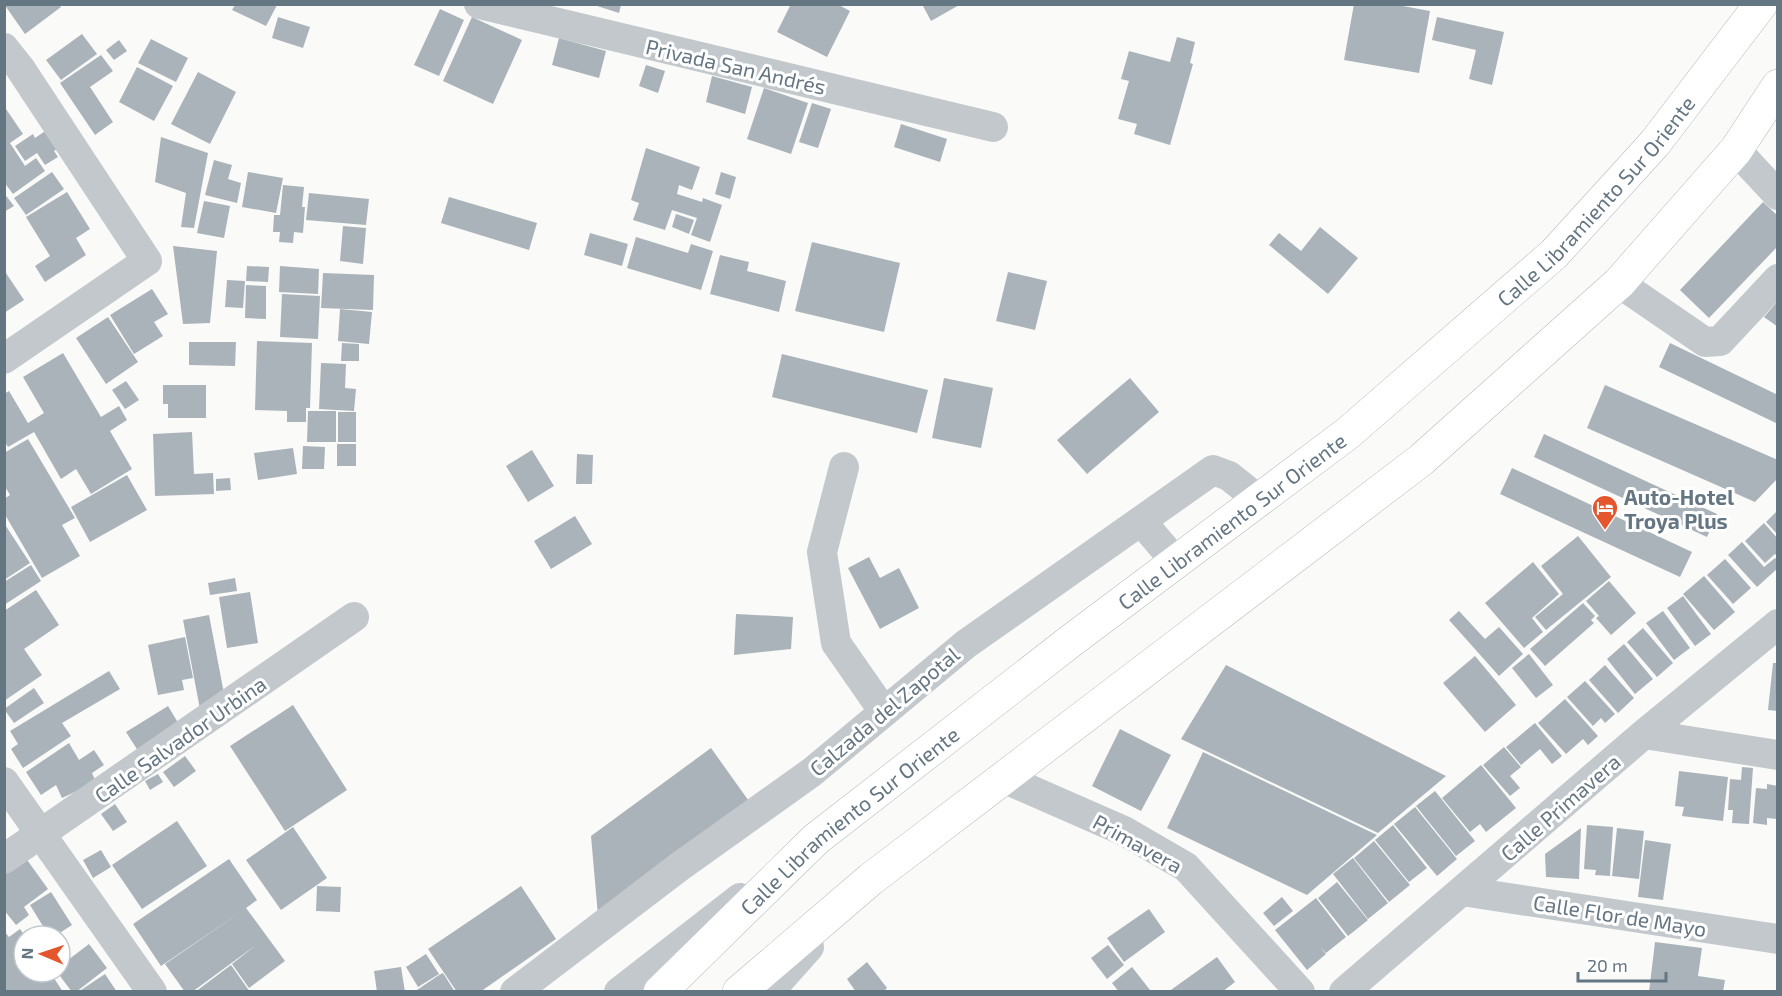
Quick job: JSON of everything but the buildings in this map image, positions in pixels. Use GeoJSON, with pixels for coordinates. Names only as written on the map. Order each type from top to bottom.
{"type":"FeatureCollection","features":[{"type":"Feature","properties":{"kind":"main road","name":"Calle Libramiento Sur Oriente"},"geometry":{"type":"LineString","coordinates":[[660,992],[816,839],[1348,433],[1554,254],[1655,143],[1761,4]]}},
{"type":"Feature","properties":{"kind":"main road"},"geometry":{"type":"LineString","coordinates":[[739,992],[871,879],[1421,460],[1619,283],[1736,150],[1778,86]]}},
{"type":"Feature","properties":{"kind":"street","name":"Privada San Andrés"},"geometry":{"type":"LineString","coordinates":[[478,4],[993,127]]}},
{"type":"Feature","properties":{"kind":"street"},"geometry":{"type":"LineString","coordinates":[[4,48],[20,68],[147,261],[4,359]]}},
{"type":"Feature","properties":{"kind":"street"},"geometry":{"type":"LineString","coordinates":[[1736,150],[1778,195]]}},
{"type":"Feature","properties":{"kind":"street"},"geometry":{"type":"LineString","coordinates":[[1619,283],[1705,342],[1720,341],[1778,279]]}},
{"type":"Feature","properties":{"kind":"street"},"geometry":{"type":"LineString","coordinates":[[844,467],[822,552],[836,643],[884,712]]}},
{"type":"Feature","properties":{"kind":"street","name":"Calzada del Zapotal"},"geometry":{"type":"LineString","coordinates":[[515,992],[678,867],[812,772],[966,644],[1213,470],[1229,476],[1259,500]]}},
{"type":"Feature","properties":{"kind":"street"},"geometry":{"type":"LineString","coordinates":[[1141,521],[1176,562]]}},
{"type":"Feature","properties":{"kind":"street","name":"Calle Salvador Urbina"},"geometry":{"type":"LineString","coordinates":[[4,859],[42,835],[354,617]]}},
{"type":"Feature","properties":{"kind":"street","name":"Calle Primavera"},"geometry":{"type":"LineString","coordinates":[[1344,992],[1644,734],[1778,624]]}},
{"type":"Feature","properties":{"kind":"street"},"geometry":{"type":"LineString","coordinates":[[1644,734],[1778,755]]}},
{"type":"Feature","properties":{"kind":"street","name":"Primavera"},"geometry":{"type":"LineString","coordinates":[[1003,778],[1124,831],[1186,867],[1300,992]]}},
{"type":"Feature","properties":{"kind":"street"},"geometry":{"type":"LineString","coordinates":[[4,783],[152,992]]}},
{"type":"Feature","properties":{"kind":"street"},"geometry":{"type":"LineString","coordinates":[[619,992],[816,839]]}},
{"type":"Feature","properties":{"kind":"street"},"geometry":{"type":"LineString","coordinates":[[769,992],[871,879]]}},
{"type":"Feature","properties":{"kind":"street","name":"Calle Flor de Mayo"},"geometry":{"type":"LineString","coordinates":[[1462,891],[1778,939]]}},
{"type":"Feature","properties":{"kind":"place","name":"Auto-Hotel Troya Plus"},"geometry":{"type":"Point","coordinates":[1605,531]}}]}
